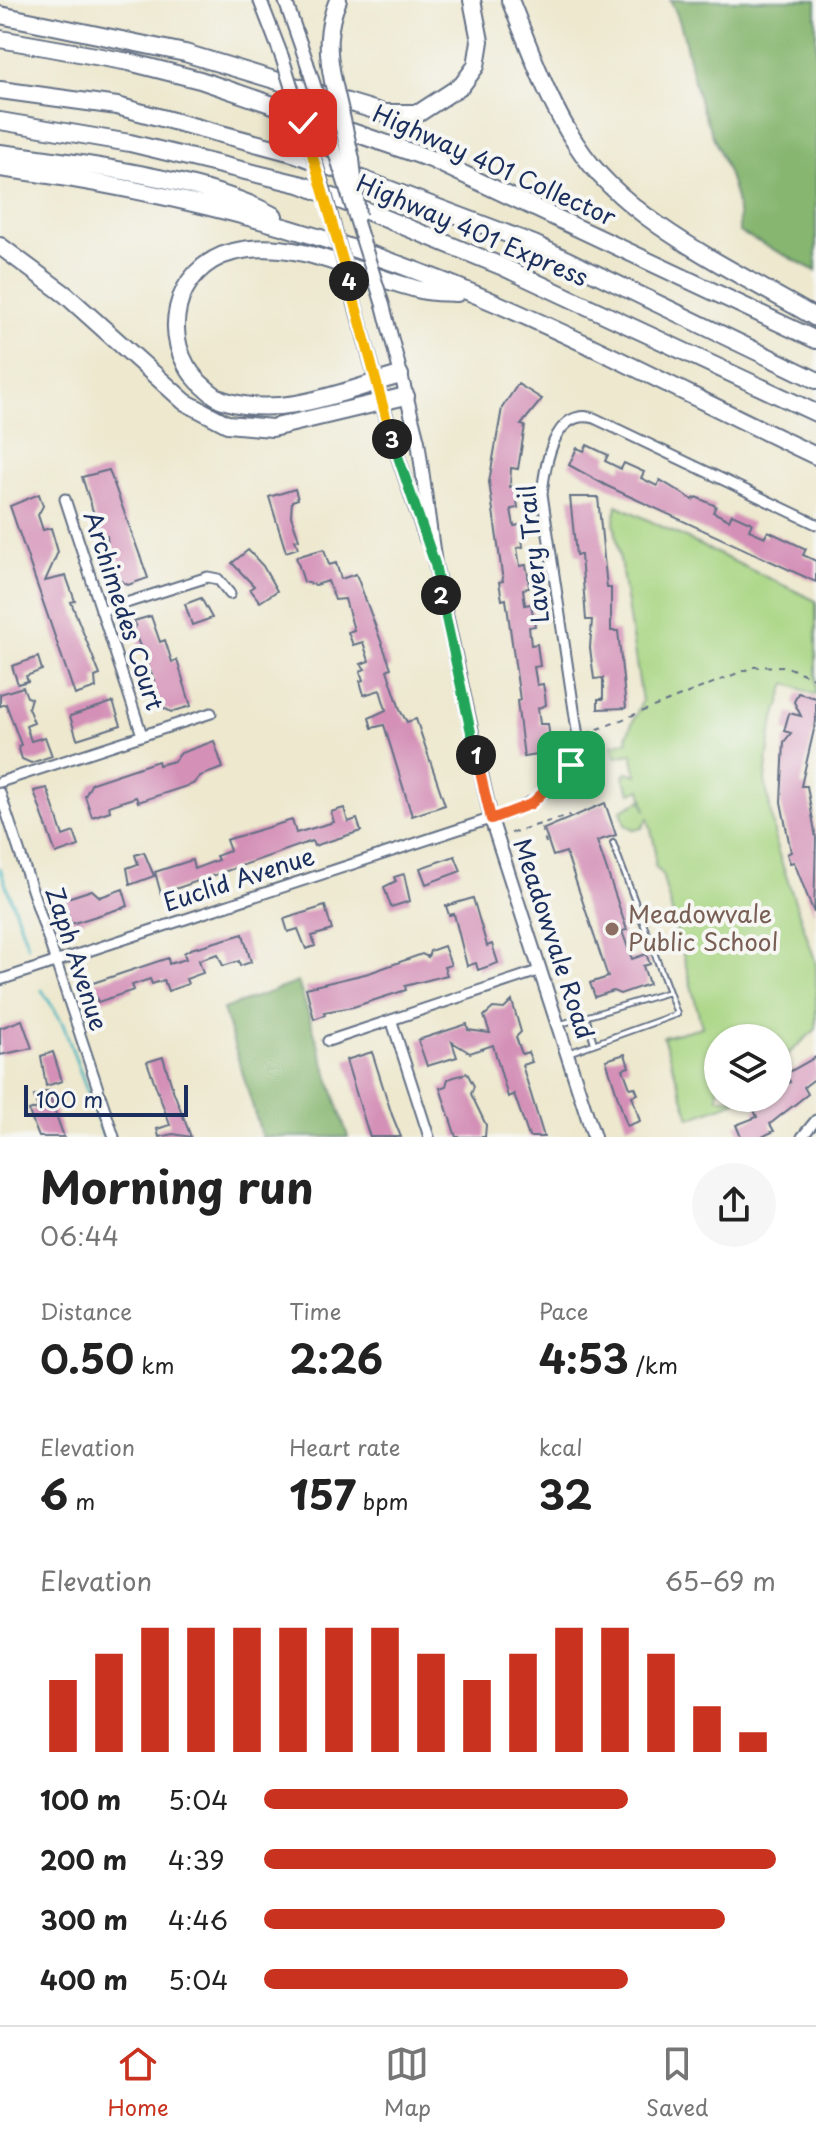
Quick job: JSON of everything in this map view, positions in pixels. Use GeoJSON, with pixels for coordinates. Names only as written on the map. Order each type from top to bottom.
{"type":"FeatureCollection","features":[{"type":"Feature","properties":{"kind":"highway"},"geometry":{"type":"LineString","coordinates":[[338,0],[329,23],[327,47],[351,159],[357,215]]}},
{"type":"Feature","properties":{"kind":"highway"},"geometry":{"type":"LineString","coordinates":[[0,15],[185,53],[384,113],[419,113],[453,93],[476,66],[480,41],[472,0]]}},
{"type":"Feature","properties":{"kind":"highway"},"geometry":{"type":"LineString","coordinates":[[510,0],[549,96],[576,145],[601,176],[653,222],[816,318]]}},
{"type":"Feature","properties":{"kind":"highway","name":"Highway 401 Collector"},"geometry":{"type":"LineString","coordinates":[[0,39],[129,62],[200,80],[431,159],[816,340]]}},
{"type":"Feature","properties":{"kind":"highway","name":"Highway 401 Express"},"geometry":{"type":"LineString","coordinates":[[0,90],[117,106],[296,154],[534,244],[816,380]]}},
{"type":"Feature","properties":{"kind":"highway","name":"Highway 401 Express"},"geometry":{"type":"LineString","coordinates":[[0,121],[130,143],[303,185],[501,266],[816,413]]}},
{"type":"Feature","properties":{"kind":"highway"},"geometry":{"type":"LineString","coordinates":[[0,153],[146,177],[236,199],[251,203],[291,227]]}},
{"type":"Feature","properties":{"kind":"highway"},"geometry":{"type":"LineString","coordinates":[[0,168],[142,191],[291,227],[475,294],[816,456]]}},
{"type":"Feature","properties":{"kind":"highway"},"geometry":{"type":"LineString","coordinates":[[0,246],[66,295],[185,402],[227,424],[272,428],[406,396]]}},
{"type":"Feature","properties":{"kind":"highway"},"geometry":{"type":"LineString","coordinates":[[400,375],[269,407],[220,399],[185,367],[176,340],[176,311],[187,282],[205,265],[231,252],[261,249],[310,253],[422,290],[475,294]]}},
{"type":"Feature","properties":{"kind":"main road","name":"Meadowvale Road"},"geometry":{"type":"LineString","coordinates":[[260,0],[282,57],[324,190],[382,402],[435,564]]}},
{"type":"Feature","properties":{"kind":"main road","name":"Meadowvale Road"},"geometry":{"type":"LineString","coordinates":[[285,0],[357,215],[418,441],[435,564],[491,819],[594,1137]]}},
{"type":"Feature","properties":{"kind":"street","name":"Lavery Trail"},"geometry":{"type":"LineString","coordinates":[[491,819],[531,804],[560,778],[571,765],[578,737],[542,494],[548,455],[567,421],[582,415],[594,418],[816,524]]}},
{"type":"Feature","properties":{"kind":"street","name":"Archimedes Court"},"geometry":{"type":"LineString","coordinates":[[65,499],[142,735]]}},
{"type":"Feature","properties":{"kind":"street"},"geometry":{"type":"LineString","coordinates":[[101,611],[208,577],[218,579],[230,594]]}},
{"type":"Feature","properties":{"kind":"street"},"geometry":{"type":"LineString","coordinates":[[0,782],[211,713]]}},
{"type":"Feature","properties":{"kind":"street","name":"Zaph Avenue"},"geometry":{"type":"LineString","coordinates":[[0,793],[114,1137]]}},
{"type":"Feature","properties":{"kind":"street","name":"Euclid Avenue"},"geometry":{"type":"LineString","coordinates":[[0,980],[491,819]]}},
{"type":"Feature","properties":{"kind":"street"},"geometry":{"type":"LineString","coordinates":[[328,1041],[538,971]]}},
{"type":"Feature","properties":{"kind":"street"},"geometry":{"type":"LineString","coordinates":[[392,1022],[429,1137]]}},
{"type":"Feature","properties":{"kind":"street"},"geometry":{"type":"LineString","coordinates":[[802,1137],[816,1120]]}},
{"type":"Feature","properties":{"kind":"lane"},"geometry":{"type":"LineString","coordinates":[[566,1053],[677,1014],[613,843]]}},
{"type":"Feature","properties":{"kind":"lane"},"geometry":{"type":"LineString","coordinates":[[556,1025],[669,992]]}},
{"type":"Feature","properties":{"kind":"lane"},"geometry":{"type":"LineString","coordinates":[[586,1016],[594,1043]]}},
{"type":"Feature","properties":{"kind":"path"},"geometry":{"type":"LineString","coordinates":[[578,737],[753,667],[785,666],[816,679]]}},
{"type":"Feature","properties":{"kind":"path"},"geometry":{"type":"LineString","coordinates":[[511,833],[570,815]]}},
{"type":"Feature","properties":{"kind":"path"},"geometry":{"type":"LineString","coordinates":[[541,826],[546,843]]}},
{"type":"Feature","properties":{"kind":"green space"},"geometry":{"type":"Polygon","coordinates":[[[670,0],[816,0],[816,271],[739,232],[730,180],[704,113],[680,22],[670,0]]]}},
{"type":"Feature","properties":{"kind":"green space"},"geometry":{"type":"Polygon","coordinates":[[[617,505],[816,601],[816,695],[786,683],[771,731],[765,780],[777,849],[816,963],[816,1029],[792,1050],[792,1024],[704,1024],[706,1112],[690,1118],[663,1037],[702,1027],[662,874],[655,866],[655,846],[648,818],[642,828],[635,830],[625,825],[621,810],[642,800],[646,811],[641,789],[631,793],[623,777],[627,772],[637,775],[632,754],[615,757],[612,745],[628,741],[627,735],[642,701],[614,521],[617,505]]]}},
{"type":"Feature","properties":{"kind":"green space"},"geometry":{"type":"Polygon","coordinates":[[[298,982],[348,1137],[262,1137],[223,1009],[298,982]]]}},
{"type":"Feature","properties":{"kind":"building"},"geometry":{"type":"Polygon","coordinates":[[[518,384],[542,399],[521,425],[525,426],[518,469],[511,468],[510,487],[515,486],[518,508],[511,509],[514,526],[520,525],[522,536],[523,547],[517,548],[520,566],[526,565],[528,575],[529,588],[523,589],[525,605],[531,604],[535,626],[529,627],[531,645],[537,644],[540,666],[534,667],[537,685],[543,684],[545,695],[546,705],[538,708],[540,724],[548,724],[551,746],[543,748],[544,754],[524,757],[517,701],[520,700],[506,599],[502,600],[499,582],[503,581],[489,482],[502,408],[518,384]]]}},
{"type":"Feature","properties":{"kind":"building"},"geometry":{"type":"Polygon","coordinates":[[[587,445],[608,455],[605,461],[621,469],[624,463],[644,472],[641,478],[657,486],[660,480],[693,500],[696,497],[716,506],[713,512],[729,520],[732,514],[752,523],[749,530],[765,537],[768,531],[806,549],[803,555],[816,561],[816,582],[607,486],[569,465],[577,448],[584,451],[587,445]]]}},
{"type":"Feature","properties":{"kind":"building"},"geometry":{"type":"Polygon","coordinates":[[[109,470],[148,578],[128,585],[115,578],[108,555],[107,536],[100,533],[82,477],[109,470]]]}},
{"type":"Feature","properties":{"kind":"building"},"geometry":{"type":"Polygon","coordinates":[[[295,489],[298,499],[292,501],[291,516],[299,539],[295,540],[298,548],[286,552],[269,497],[295,489]]]}},
{"type":"Feature","properties":{"kind":"building"},"geometry":{"type":"Polygon","coordinates":[[[39,494],[43,506],[38,515],[43,530],[51,528],[58,552],[45,581],[66,576],[75,601],[71,602],[100,675],[95,677],[96,688],[75,695],[10,506],[39,494]]]}},
{"type":"Feature","properties":{"kind":"building"},"geometry":{"type":"Polygon","coordinates":[[[570,497],[598,497],[607,588],[611,588],[611,631],[618,631],[626,708],[598,709],[598,699],[603,699],[603,678],[594,679],[590,648],[592,620],[586,620],[581,555],[576,555],[570,497]]]}},
{"type":"Feature","properties":{"kind":"building"},"geometry":{"type":"Polygon","coordinates":[[[324,549],[329,565],[336,563],[341,579],[356,574],[391,668],[387,670],[401,712],[407,722],[416,719],[445,805],[412,816],[384,725],[372,728],[369,718],[386,710],[380,690],[364,695],[360,671],[365,669],[361,664],[369,661],[363,642],[353,645],[348,632],[354,630],[345,599],[335,600],[328,581],[316,585],[304,582],[296,557],[324,549]]]}},
{"type":"Feature","properties":{"kind":"building"},"geometry":{"type":"Polygon","coordinates":[[[248,550],[263,566],[277,591],[260,602],[250,589],[254,586],[232,563],[248,550]]]}},
{"type":"Feature","properties":{"kind":"building"},"geometry":{"type":"Polygon","coordinates":[[[201,598],[212,618],[192,625],[185,604],[201,598]]]}},
{"type":"Feature","properties":{"kind":"building"},"geometry":{"type":"Polygon","coordinates":[[[151,616],[160,642],[165,640],[172,662],[177,660],[191,706],[171,712],[158,705],[150,682],[154,680],[132,627],[136,626],[134,621],[151,616]]]}},
{"type":"Feature","properties":{"kind":"building"},"geometry":{"type":"Polygon","coordinates":[[[38,657],[42,670],[26,676],[28,681],[18,684],[12,666],[38,657]]]}},
{"type":"Feature","properties":{"kind":"building"},"geometry":{"type":"Polygon","coordinates":[[[23,687],[27,697],[31,698],[28,708],[34,723],[26,726],[31,741],[45,737],[52,756],[31,763],[22,759],[18,746],[21,745],[6,704],[0,706],[0,694],[23,687]]]}},
{"type":"Feature","properties":{"kind":"building"},"geometry":{"type":"Polygon","coordinates":[[[798,693],[816,698],[816,721],[801,786],[807,786],[816,838],[814,913],[794,862],[790,863],[787,854],[791,852],[781,802],[784,742],[791,733],[784,731],[789,713],[801,716],[794,702],[798,693]]]}},
{"type":"Feature","properties":{"kind":"building"},"geometry":{"type":"Polygon","coordinates":[[[113,702],[121,725],[77,739],[70,716],[113,702]]]}},
{"type":"Feature","properties":{"kind":"building"},"geometry":{"type":"Polygon","coordinates":[[[214,741],[223,768],[200,776],[193,784],[138,802],[136,797],[109,806],[110,811],[92,817],[85,796],[92,783],[158,761],[159,765],[174,761],[181,753],[214,741]]]}},
{"type":"Feature","properties":{"kind":"building"},"geometry":{"type":"Polygon","coordinates":[[[47,788],[63,836],[74,832],[79,846],[56,854],[34,791],[47,788]]]}},
{"type":"Feature","properties":{"kind":"building"},"geometry":{"type":"Polygon","coordinates":[[[605,803],[616,835],[597,841],[627,930],[622,931],[632,959],[646,954],[650,964],[643,966],[649,984],[620,994],[613,991],[595,997],[590,983],[608,977],[566,852],[553,856],[544,829],[605,803]]]}},
{"type":"Feature","properties":{"kind":"building"},"geometry":{"type":"Polygon","coordinates":[[[344,808],[348,822],[357,819],[361,831],[314,846],[312,841],[161,894],[155,872],[192,860],[194,869],[218,860],[216,856],[230,851],[226,840],[292,820],[296,833],[334,822],[331,812],[344,808]]]}},
{"type":"Feature","properties":{"kind":"building"},"geometry":{"type":"Polygon","coordinates":[[[144,852],[154,876],[130,885],[127,868],[138,864],[135,855],[144,852]]]}},
{"type":"Feature","properties":{"kind":"building"},"geometry":{"type":"Polygon","coordinates":[[[455,856],[461,871],[426,884],[420,868],[455,856]]]}},
{"type":"Feature","properties":{"kind":"building"},"geometry":{"type":"Polygon","coordinates":[[[404,874],[410,901],[391,907],[384,887],[396,881],[394,877],[404,874]]]}},
{"type":"Feature","properties":{"kind":"building"},"geometry":{"type":"Polygon","coordinates":[[[123,889],[128,906],[71,924],[66,909],[61,910],[58,901],[92,890],[100,897],[123,889]]]}},
{"type":"Feature","properties":{"kind":"building"},"geometry":{"type":"Polygon","coordinates":[[[473,898],[487,946],[492,944],[498,963],[478,970],[476,963],[467,966],[454,914],[449,915],[446,906],[473,898]]]}},
{"type":"Feature","properties":{"kind":"building"},"geometry":{"type":"Polygon","coordinates":[[[325,906],[332,930],[312,936],[315,946],[306,949],[298,929],[288,932],[284,919],[325,906]]]}},
{"type":"Feature","properties":{"kind":"building"},"geometry":{"type":"Polygon","coordinates":[[[243,934],[251,962],[240,966],[239,961],[223,966],[218,954],[199,960],[203,973],[186,979],[188,984],[168,991],[164,980],[152,984],[150,979],[132,985],[134,990],[98,1002],[96,997],[88,1000],[84,986],[168,958],[169,964],[186,959],[184,953],[191,949],[243,934]]]}},
{"type":"Feature","properties":{"kind":"building"},"geometry":{"type":"Polygon","coordinates":[[[444,946],[451,965],[444,967],[447,975],[405,986],[406,990],[353,1007],[324,1012],[325,1015],[314,1019],[306,988],[369,973],[422,954],[428,957],[430,951],[444,946]]]}},
{"type":"Feature","properties":{"kind":"building"},"geometry":{"type":"Polygon","coordinates":[[[512,1001],[521,1032],[516,1037],[522,1054],[528,1052],[532,1062],[522,1065],[544,1137],[529,1137],[514,1094],[508,1097],[493,1045],[470,1053],[452,1042],[457,1057],[427,1066],[418,1040],[467,1024],[468,1030],[490,1033],[484,1016],[493,1008],[504,1009],[512,1001]]]}},
{"type":"Feature","properties":{"kind":"building"},"geometry":{"type":"Polygon","coordinates":[[[22,1020],[32,1048],[0,1055],[0,1028],[22,1020]]]}},
{"type":"Feature","properties":{"kind":"building"},"geometry":{"type":"Polygon","coordinates":[[[53,1052],[62,1081],[46,1086],[41,1056],[53,1052]]]}},
{"type":"Feature","properties":{"kind":"building"},"geometry":{"type":"Polygon","coordinates":[[[372,1052],[401,1137],[370,1137],[346,1060],[372,1052]]]}},
{"type":"Feature","properties":{"kind":"building"},"geometry":{"type":"Polygon","coordinates":[[[625,1054],[629,1067],[623,1069],[630,1088],[635,1087],[638,1094],[632,1096],[640,1121],[627,1126],[606,1060],[625,1054]]]}},
{"type":"Feature","properties":{"kind":"building"},"geometry":{"type":"Polygon","coordinates":[[[163,1057],[191,1137],[173,1134],[159,1137],[157,1129],[170,1125],[147,1062],[163,1057]]]}},
{"type":"Feature","properties":{"kind":"building"},"geometry":{"type":"Polygon","coordinates":[[[816,1057],[816,1078],[804,1087],[808,1094],[792,1107],[792,1071],[816,1057]]]}},
{"type":"Feature","properties":{"kind":"building"},"geometry":{"type":"Polygon","coordinates":[[[467,1073],[474,1086],[471,1094],[486,1125],[485,1137],[456,1137],[440,1088],[446,1086],[448,1079],[467,1073]]]}},
{"type":"Feature","properties":{"kind":"building"},"geometry":{"type":"Polygon","coordinates":[[[48,1091],[64,1137],[39,1137],[32,1120],[29,1111],[38,1108],[34,1096],[48,1091]]]}},
{"type":"Feature","properties":{"kind":"building"},"geometry":{"type":"Polygon","coordinates":[[[755,1112],[785,1112],[770,1124],[774,1131],[762,1137],[741,1137],[736,1125],[757,1117],[755,1112]]]}},
{"type":"Feature","properties":{"kind":"waterway"},"geometry":{"type":"LineString","coordinates":[[0,868],[28,946]]}},
{"type":"Feature","properties":{"kind":"waterway"},"geometry":{"type":"LineString","coordinates":[[42,990],[63,1024],[103,1135]]}},
{"type":"Feature","properties":{"kind":"place","name":"Meadowvale Public School"},"geometry":{"type":"Point","coordinates":[612,929]}},
{"type":"Feature","properties":{"kind":"route"},"geometry":{"type":"LineString","coordinates":[[303,123],[394,445],[435,564],[491,819],[531,804],[571,765]]}}]}
